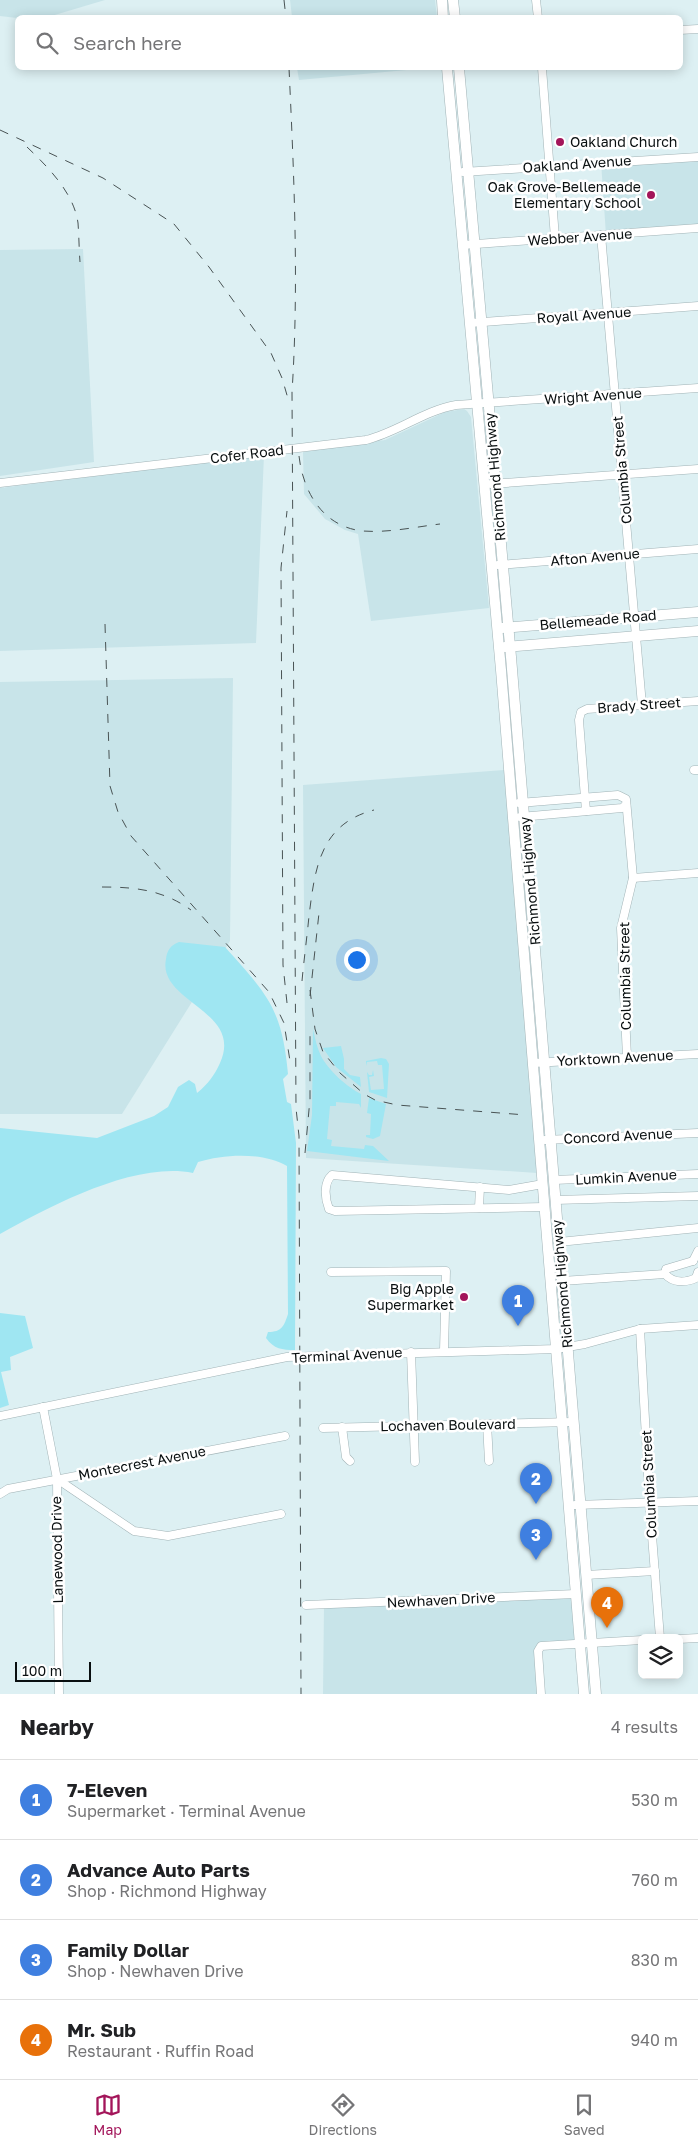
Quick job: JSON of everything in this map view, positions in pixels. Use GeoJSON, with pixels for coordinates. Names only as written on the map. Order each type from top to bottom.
{"type":"FeatureCollection","features":[{"type":"Feature","properties":{"kind":"main road"},"geometry":{"type":"LineString","coordinates":[[442,0],[443,15]]}},
{"type":"Feature","properties":{"kind":"main road"},"geometry":{"type":"LineString","coordinates":[[453,0],[454,15]]}},
{"type":"Feature","properties":{"kind":"main road","name":"Richmond Highway"},"geometry":{"type":"LineString","coordinates":[[447,70],[499,648],[584,1694]]}},
{"type":"Feature","properties":{"kind":"main road","name":"Richmond Highway"},"geometry":{"type":"LineString","coordinates":[[459,70],[509,627],[596,1694]]}},
{"type":"Feature","properties":{"kind":"main road","name":"Bellemeade Road"},"geometry":{"type":"LineString","coordinates":[[497,628],[698,612]]}},
{"type":"Feature","properties":{"kind":"main road","name":"Bellemeade Road"},"geometry":{"type":"LineString","coordinates":[[499,648],[698,631]]}},
{"type":"Feature","properties":{"kind":"street"},"geometry":{"type":"LineString","coordinates":[[536,0],[538,15]]}},
{"type":"Feature","properties":{"kind":"street"},"geometry":{"type":"LineString","coordinates":[[683,30],[698,29]]}},
{"type":"Feature","properties":{"kind":"street"},"geometry":{"type":"LineString","coordinates":[[542,70],[555,238]]}},
{"type":"Feature","properties":{"kind":"street","name":"Oakland Avenue"},"geometry":{"type":"LineString","coordinates":[[457,173],[698,157]]}},
{"type":"Feature","properties":{"kind":"street","name":"Webber Avenue"},"geometry":{"type":"LineString","coordinates":[[463,245],[698,228]]}},
{"type":"Feature","properties":{"kind":"street","name":"Columbia Street"},"geometry":{"type":"LineString","coordinates":[[601,235],[642,705]]}},
{"type":"Feature","properties":{"kind":"street","name":"Royall Avenue"},"geometry":{"type":"LineString","coordinates":[[470,323],[698,306]]}},
{"type":"Feature","properties":{"kind":"street","name":"Wright Avenue"},"geometry":{"type":"LineString","coordinates":[[489,403],[698,388]]}},
{"type":"Feature","properties":{"kind":"street","name":"Cofer Road"},"geometry":{"type":"LineString","coordinates":[[0,483],[366,440],[388,434],[435,410],[477,403],[489,403]]}},
{"type":"Feature","properties":{"kind":"street"},"geometry":{"type":"LineString","coordinates":[[485,485],[698,469]]}},
{"type":"Feature","properties":{"kind":"street","name":"Afton Avenue"},"geometry":{"type":"LineString","coordinates":[[492,566],[698,550]]}},
{"type":"Feature","properties":{"kind":"street","name":"Brady Street"},"geometry":{"type":"LineString","coordinates":[[585,797],[580,712],[698,701]]}},
{"type":"Feature","properties":{"kind":"street"},"geometry":{"type":"LineString","coordinates":[[512,803],[621,795],[626,799],[626,805],[622,808],[513,817]]}},
{"type":"Feature","properties":{"kind":"street"},"geometry":{"type":"LineString","coordinates":[[585,797],[586,811]]}},
{"type":"Feature","properties":{"kind":"street","name":"Columbia Street"},"geometry":{"type":"LineString","coordinates":[[626,805],[633,878],[621,928],[627,1058]]}},
{"type":"Feature","properties":{"kind":"street"},"geometry":{"type":"LineString","coordinates":[[633,878],[698,873]]}},
{"type":"Feature","properties":{"kind":"street","name":"Yorktown Avenue"},"geometry":{"type":"LineString","coordinates":[[533,1063],[698,1054]]}},
{"type":"Feature","properties":{"kind":"street","name":"Concord Avenue"},"geometry":{"type":"LineString","coordinates":[[539,1140],[698,1133]]}},
{"type":"Feature","properties":{"kind":"street","name":"Lumkin Avenue"},"geometry":{"type":"LineString","coordinates":[[554,1180],[698,1174]]}},
{"type":"Feature","properties":{"kind":"street"},"geometry":{"type":"LineString","coordinates":[[543,1184],[509,1190],[332,1176],[326,1183],[326,1200],[329,1209],[335,1211],[544,1207]]}},
{"type":"Feature","properties":{"kind":"street"},"geometry":{"type":"LineString","coordinates":[[480,1187],[480,1208]]}},
{"type":"Feature","properties":{"kind":"street"},"geometry":{"type":"LineString","coordinates":[[556,1200],[698,1196]]}},
{"type":"Feature","properties":{"kind":"street"},"geometry":{"type":"LineString","coordinates":[[559,1242],[698,1228]]}},
{"type":"Feature","properties":{"kind":"street"},"geometry":{"type":"LineString","coordinates":[[665,1274],[666,1269],[693,1261],[698,1251]]}},
{"type":"Feature","properties":{"kind":"street"},"geometry":{"type":"LineString","coordinates":[[562,1281],[665,1274],[673,1280],[681,1282],[696,1278],[698,1265],[693,1261]]}},
{"type":"Feature","properties":{"kind":"street"},"geometry":{"type":"LineString","coordinates":[[331,1272],[446,1271],[444,1351]]}},
{"type":"Feature","properties":{"kind":"street","name":"Terminal Avenue"},"geometry":{"type":"LineString","coordinates":[[0,1416],[288,1357],[556,1349],[640,1329],[698,1325]]}},
{"type":"Feature","properties":{"kind":"street","name":"Columbia Street"},"geometry":{"type":"LineString","coordinates":[[640,1329],[660,1634]]}},
{"type":"Feature","properties":{"kind":"street"},"geometry":{"type":"LineString","coordinates":[[411,1352],[415,1462]]}},
{"type":"Feature","properties":{"kind":"street","name":"Lanewood Drive"},"geometry":{"type":"LineString","coordinates":[[42,1407],[57,1479],[59,1694]]}},
{"type":"Feature","properties":{"kind":"street","name":"Lochaven Boulevard"},"geometry":{"type":"LineString","coordinates":[[323,1428],[573,1422]]}},
{"type":"Feature","properties":{"kind":"street"},"geometry":{"type":"LineString","coordinates":[[487,1424],[489,1461]]}},
{"type":"Feature","properties":{"kind":"street"},"geometry":{"type":"LineString","coordinates":[[342,1427],[346,1457],[350,1461]]}},
{"type":"Feature","properties":{"kind":"street","name":"Montecrest Avenue"},"geometry":{"type":"LineString","coordinates":[[0,1494],[8,1489],[57,1479],[285,1436]]}},
{"type":"Feature","properties":{"kind":"street"},"geometry":{"type":"LineString","coordinates":[[57,1479],[134,1532],[168,1536],[281,1514]]}},
{"type":"Feature","properties":{"kind":"street"},"geometry":{"type":"LineString","coordinates":[[569,1505],[698,1501]]}},
{"type":"Feature","properties":{"kind":"street"},"geometry":{"type":"LineString","coordinates":[[586,1575],[655,1571]]}},
{"type":"Feature","properties":{"kind":"street","name":"Newhaven Drive"},"geometry":{"type":"LineString","coordinates":[[306,1606],[576,1594]]}},
{"type":"Feature","properties":{"kind":"street"},"geometry":{"type":"LineString","coordinates":[[683,1639],[698,1638]]}},
{"type":"Feature","properties":{"kind":"street"},"geometry":{"type":"LineString","coordinates":[[541,1694],[539,1648],[543,1646],[580,1643],[638,1640]]}},
{"type":"Feature","properties":{"kind":"shaded area"},"geometry":{"type":"Polygon","coordinates":[[[0,0],[105,0],[55,15],[15,15],[15,18],[0,16],[0,0]]]}},
{"type":"Feature","properties":{"kind":"shaded area"},"geometry":{"type":"Polygon","coordinates":[[[290,0],[435,0],[437,15],[292,15],[290,0]]]}},
{"type":"Feature","properties":{"kind":"shaded area"},"geometry":{"type":"Polygon","coordinates":[[[297,70],[406,70],[299,80],[297,70]]]}},
{"type":"Feature","properties":{"kind":"shaded area","name":"Oak Grove-Bellemeade Elementary School"},"geometry":{"type":"Polygon","coordinates":[[[698,155],[698,228],[606,235],[601,162],[698,155]]]}},
{"type":"Feature","properties":{"kind":"shaded area"},"geometry":{"type":"Polygon","coordinates":[[[83,249],[94,462],[0,476],[0,250],[83,249]]]}},
{"type":"Feature","properties":{"kind":"shaded area"},"geometry":{"type":"Polygon","coordinates":[[[464,409],[471,417],[489,608],[371,621],[358,534],[345,530],[325,519],[304,494],[303,452],[385,440],[445,412],[464,409]]]}},
{"type":"Feature","properties":{"kind":"shaded area"},"geometry":{"type":"Polygon","coordinates":[[[264,455],[256,643],[0,651],[0,488],[264,455]]]}},
{"type":"Feature","properties":{"kind":"shaded area"},"geometry":{"type":"Polygon","coordinates":[[[233,678],[230,941],[122,1114],[0,1114],[0,682],[233,678]]]}},
{"type":"Feature","properties":{"kind":"shaded area"},"geometry":{"type":"Polygon","coordinates":[[[504,770],[537,1173],[306,1158],[303,785],[504,770]]]}},
{"type":"Feature","properties":{"kind":"shaded area"},"geometry":{"type":"Polygon","coordinates":[[[179,942],[225,947],[262,991],[277,1018],[282,1033],[288,1074],[283,1079],[287,1102],[291,1104],[296,1143],[295,1350],[279,1348],[272,1345],[266,1338],[268,1332],[282,1328],[288,1314],[287,1166],[277,1161],[255,1156],[220,1157],[198,1162],[193,1173],[170,1171],[120,1180],[68,1199],[0,1234],[0,1128],[97,1138],[154,1116],[168,1107],[178,1087],[189,1080],[195,1084],[197,1093],[208,1083],[215,1072],[220,1063],[224,1045],[220,1030],[211,1018],[174,986],[167,974],[166,959],[168,950],[179,942]]]}},
{"type":"Feature","properties":{"kind":"shaded area"},"geometry":{"type":"Polygon","coordinates":[[[313,1029],[318,1050],[328,1067],[338,1078],[361,1094],[361,1108],[359,1104],[336,1102],[336,1106],[330,1106],[327,1139],[332,1140],[331,1146],[364,1149],[365,1145],[373,1146],[389,1161],[307,1151],[312,1115],[313,1029]]]}},
{"type":"Feature","properties":{"kind":"shaded area"},"geometry":{"type":"Polygon","coordinates":[[[341,1046],[344,1069],[350,1075],[360,1077],[361,1087],[336,1067],[323,1048],[341,1046]]]}},
{"type":"Feature","properties":{"kind":"shaded area"},"geometry":{"type":"Polygon","coordinates":[[[386,1059],[389,1064],[387,1098],[369,1092],[367,1072],[369,1075],[372,1075],[373,1070],[374,1076],[369,1077],[371,1090],[384,1089],[382,1065],[378,1065],[377,1061],[367,1062],[366,1066],[366,1061],[386,1059]]]}},
{"type":"Feature","properties":{"kind":"shaded area"},"geometry":{"type":"Polygon","coordinates":[[[369,1098],[386,1104],[380,1136],[373,1139],[366,1137],[366,1135],[370,1135],[371,1114],[367,1113],[369,1098]]]}},
{"type":"Feature","properties":{"kind":"shaded area"},"geometry":{"type":"Polygon","coordinates":[[[0,1313],[25,1316],[33,1348],[10,1357],[11,1370],[1,1372],[9,1405],[0,1408],[0,1313]]]}},
{"type":"Feature","properties":{"kind":"shaded area"},"geometry":{"type":"Polygon","coordinates":[[[576,1594],[580,1643],[541,1646],[541,1694],[323,1694],[324,1605],[576,1594]]]}},
{"type":"Feature","properties":{"kind":"railway"},"geometry":{"type":"LineString","coordinates":[[284,0],[286,15]]}},
{"type":"Feature","properties":{"kind":"railway"},"geometry":{"type":"LineString","coordinates":[[289,70],[295,270],[292,392],[296,1108],[299,1136],[301,1694]]}},
{"type":"Feature","properties":{"kind":"railway"},"geometry":{"type":"LineString","coordinates":[[0,130],[103,178],[174,224],[209,267],[271,353],[282,378],[289,402]]}},
{"type":"Feature","properties":{"kind":"railway"},"geometry":{"type":"LineString","coordinates":[[27,147],[59,181],[71,201],[78,223],[80,262]]}},
{"type":"Feature","properties":{"kind":"railway"},"geometry":{"type":"LineString","coordinates":[[299,456],[301,469],[310,494],[326,515],[337,523],[363,531],[392,530],[440,524]]}},
{"type":"Feature","properties":{"kind":"railway"},"geometry":{"type":"LineString","coordinates":[[287,511],[281,568],[283,965],[287,1003]]}},
{"type":"Feature","properties":{"kind":"railway"},"geometry":{"type":"LineString","coordinates":[[105,624],[110,786],[118,812],[131,836],[269,992],[284,1023],[290,1061]]}},
{"type":"Feature","properties":{"kind":"railway"},"geometry":{"type":"LineString","coordinates":[[302,981],[314,881],[324,850],[331,837],[342,826],[356,817],[374,810]]}},
{"type":"Feature","properties":{"kind":"railway"},"geometry":{"type":"LineString","coordinates":[[102,887],[149,891],[170,898],[191,910]]}},
{"type":"Feature","properties":{"kind":"railway"},"geometry":{"type":"LineString","coordinates":[[310,996],[319,913]]}},
{"type":"Feature","properties":{"kind":"railway"},"geometry":{"type":"LineString","coordinates":[[310,990],[315,1029],[323,1052],[340,1073],[364,1094],[375,1100],[397,1105],[526,1115]]}},
{"type":"Feature","properties":{"kind":"railway"},"geometry":{"type":"LineString","coordinates":[[305,1153],[310,1099],[310,1029]]}},
{"type":"Feature","properties":{"kind":"place","name":"Oakland Church"},"geometry":{"type":"Point","coordinates":[560,142]}},
{"type":"Feature","properties":{"kind":"place","name":"Oak Grove-Bellemeade Elementary School"},"geometry":{"type":"Point","coordinates":[651,195]}},
{"type":"Feature","properties":{"kind":"place","name":"Big Apple Supermarket"},"geometry":{"type":"Point","coordinates":[464,1297]}},
{"type":"Feature","properties":{"kind":"place","name":"7-Eleven"},"geometry":{"type":"Point","coordinates":[518,1326]}},
{"type":"Feature","properties":{"kind":"place","name":"Advance Auto Parts"},"geometry":{"type":"Point","coordinates":[536,1504]}},
{"type":"Feature","properties":{"kind":"place","name":"Family Dollar"},"geometry":{"type":"Point","coordinates":[536,1560]}},
{"type":"Feature","properties":{"kind":"place","name":"Mr. Sub"},"geometry":{"type":"Point","coordinates":[607,1628]}}]}
